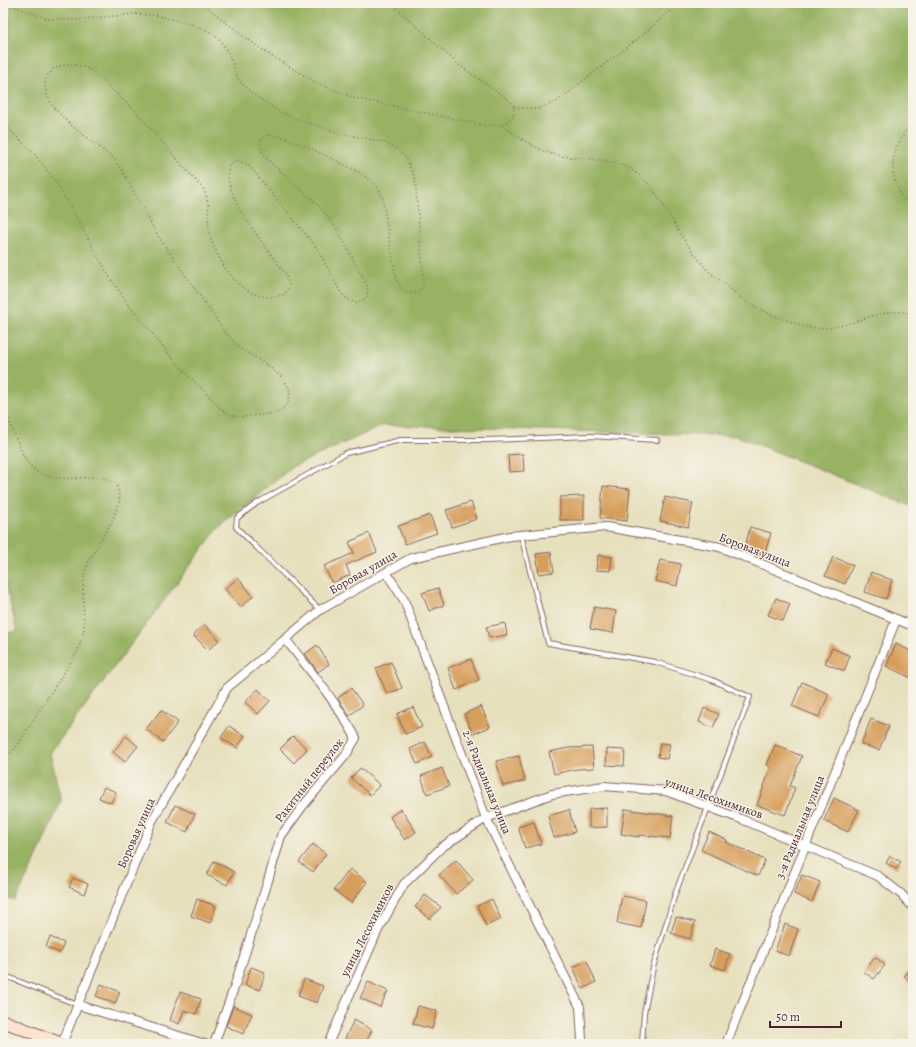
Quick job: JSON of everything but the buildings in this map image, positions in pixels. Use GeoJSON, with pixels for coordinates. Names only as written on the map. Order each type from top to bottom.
{"type":"FeatureCollection","features":[{"type":"Feature","properties":{"kind":"street","name":"Боровая улица"},"geometry":{"type":"LineString","coordinates":[[62,1044],[151,823],[227,688],[320,610],[411,558],[510,536],[606,527],[720,547],[913,626]]}},
{"type":"Feature","properties":{"kind":"street","name":"2-я Радиальная улица"},"geometry":{"type":"LineString","coordinates":[[386,572],[404,600],[486,818],[580,1007],[581,1044]]}},
{"type":"Feature","properties":{"kind":"street","name":"3-я Радиальная улица"},"geometry":{"type":"LineString","coordinates":[[726,1044],[896,620]]}},
{"type":"Feature","properties":{"kind":"street","name":"Ракитный переулок"},"geometry":{"type":"LineString","coordinates":[[214,1044],[234,988],[281,836],[302,807],[346,755],[356,738],[347,721],[285,639]]}},
{"type":"Feature","properties":{"kind":"street","name":"улица Лесохимиков"},"geometry":{"type":"LineString","coordinates":[[328,1044],[378,930],[404,884],[442,847],[486,818],[552,794],[604,786],[666,792],[741,819],[878,876],[901,894],[913,907]]}},
{"type":"Feature","properties":{"kind":"street"},"geometry":{"type":"LineString","coordinates":[[78,1005],[205,1044]]}},
{"type":"Feature","properties":{"kind":"street"},"geometry":{"type":"LineString","coordinates":[[3,1021],[62,1044]]}},
{"type":"Feature","properties":{"kind":"lane"},"geometry":{"type":"LineString","coordinates":[[320,610],[236,527],[237,518],[257,503],[346,453],[401,440],[488,440],[590,436],[657,440]]}},
{"type":"Feature","properties":{"kind":"lane"},"geometry":{"type":"LineString","coordinates":[[521,535],[548,643],[655,662],[712,680],[750,697],[707,806],[675,894],[653,968],[644,1013],[642,1044]]}},
{"type":"Feature","properties":{"kind":"lane"},"geometry":{"type":"LineString","coordinates":[[3,975],[78,1005]]}},
{"type":"Feature","properties":{"kind":"path"},"geometry":{"type":"LineString","coordinates":[[3,123],[34,154],[55,180],[109,276],[128,304],[172,358],[221,409],[230,414],[242,417],[277,413],[287,405],[290,395],[289,388],[282,377],[266,364],[238,347],[225,332],[158,236],[122,170],[112,157],[72,126],[53,107],[46,95],[45,87],[46,78],[52,69],[67,64],[78,65],[91,70],[136,112],[204,190],[208,200],[209,232],[212,243],[226,270],[240,285],[250,292],[266,297],[275,297],[285,294],[289,285],[285,274],[240,209],[229,183],[228,171],[230,164],[237,160],[248,165],[317,248],[340,291],[347,299],[356,303],[366,298],[368,287],[337,229],[320,207],[267,159],[261,150],[260,141],[268,135],[280,136],[306,146],[361,173],[377,186],[382,196],[396,278],[401,288],[409,294],[419,292],[424,283],[415,178],[406,158],[397,149],[383,142],[340,133],[280,112],[254,95],[239,81],[229,54],[219,39],[210,32],[191,24],[155,15],[134,14],[73,20],[49,19],[5,3]]}},
{"type":"Feature","properties":{"kind":"path"},"geometry":{"type":"LineString","coordinates":[[202,3],[273,58],[317,83],[346,95],[483,126],[502,126],[527,142],[548,152],[562,156],[601,160],[618,164],[639,175],[652,188],[688,246],[707,270],[744,300],[764,310],[805,326],[824,329],[845,325],[876,314],[896,311],[913,314]]}},
{"type":"Feature","properties":{"kind":"path"},"geometry":{"type":"LineString","coordinates":[[391,3],[460,66],[509,100],[514,107],[514,116],[502,126]]}},
{"type":"Feature","properties":{"kind":"path"},"geometry":{"type":"LineString","coordinates":[[514,107],[537,109],[556,102],[640,37],[679,3]]}},
{"type":"Feature","properties":{"kind":"path"},"geometry":{"type":"LineString","coordinates":[[913,122],[905,131],[897,145],[892,170],[900,192],[913,210]]}},
{"type":"Feature","properties":{"kind":"path"},"geometry":{"type":"LineString","coordinates":[[3,409],[6,412],[25,457],[33,468],[48,476],[73,478],[97,477],[108,479],[117,485],[120,500],[112,521],[90,559],[85,571],[83,585],[84,629],[78,651],[16,747],[7,757],[3,759]]}},
{"type":"Feature","properties":{"kind":"green space"},"geometry":{"type":"Polygon","coordinates":[[[11,3],[913,3],[913,507],[737,436],[384,425],[292,467],[218,528],[50,753],[61,801],[35,861],[15,901],[3,897],[3,634],[17,631],[3,574],[3,119],[11,3]]]}}]}
